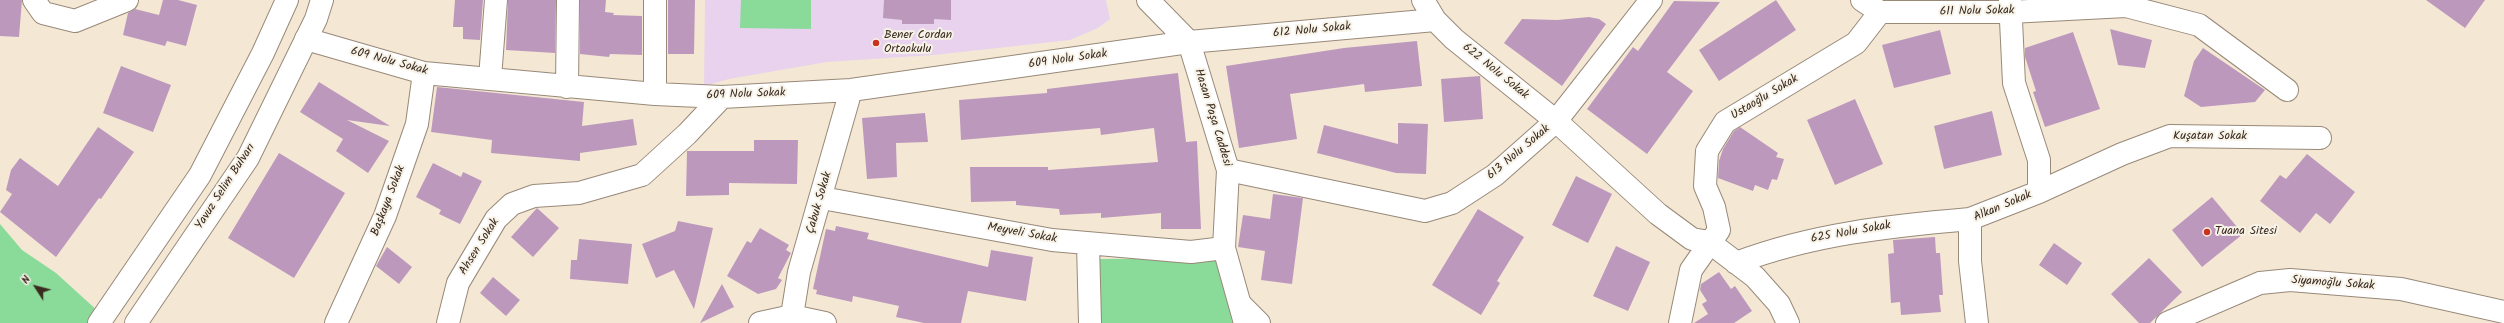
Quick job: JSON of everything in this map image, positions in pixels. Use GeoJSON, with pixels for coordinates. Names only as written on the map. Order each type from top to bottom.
{"type":"FeatureCollection","features":[{"type":"Feature","properties":{"kind":"street"},"geometry":{"type":"LineString","coordinates":[[34,0],[43,13],[75,21],[127,0]]}},
{"type":"Feature","properties":{"kind":"street"},"geometry":{"type":"LineString","coordinates":[[103,318],[200,175],[263,53],[286,0]]}},
{"type":"Feature","properties":{"kind":"street","name":"Yavuz Selim Bulvarı"},"geometry":{"type":"LineString","coordinates":[[136,323],[248,158],[306,39],[322,0]]}},
{"type":"Feature","properties":{"kind":"street"},"geometry":{"type":"LineString","coordinates":[[490,78],[496,0]]}},
{"type":"Feature","properties":{"kind":"street"},"geometry":{"type":"LineString","coordinates":[[566,87],[568,0]]}},
{"type":"Feature","properties":{"kind":"street"},"geometry":{"type":"LineString","coordinates":[[655,0],[655,94]]}},
{"type":"Feature","properties":{"kind":"street","name":"Hasan Paşa Caddesi"},"geometry":{"type":"LineString","coordinates":[[1148,0],[1188,42],[1228,170],[1224,248],[1242,313]]}},
{"type":"Feature","properties":{"kind":"street","name":"622 Nolu Sokak"},"geometry":{"type":"LineString","coordinates":[[1423,0],[1435,20],[1454,39],[1556,121]]}},
{"type":"Feature","properties":{"kind":"street"},"geometry":{"type":"LineString","coordinates":[[1556,121],[1651,0]]}},
{"type":"Feature","properties":{"kind":"street"},"geometry":{"type":"LineString","coordinates":[[1862,0],[1880,12]]}},
{"type":"Feature","properties":{"kind":"street","name":"611 Nolu Sokak"},"geometry":{"type":"LineString","coordinates":[[1880,12],[2088,3],[2126,6],[2199,25],[2287,90]]}},
{"type":"Feature","properties":{"kind":"street","name":"Alkan Sokak"},"geometry":{"type":"LineString","coordinates":[[1977,323],[1970,261],[1970,219],[2039,192],[2039,160],[2014,83],[2010,6]]}},
{"type":"Feature","properties":{"kind":"street","name":"Ustaoğlu Sokak"},"geometry":{"type":"LineString","coordinates":[[1680,323],[1691,270],[1709,242],[1719,230],[1714,207],[1705,186],[1707,151],[1725,122],[1856,42],[1880,12]]}},
{"type":"Feature","properties":{"kind":"street","name":"612 Nolu Sokak"},"geometry":{"type":"LineString","coordinates":[[1188,42],[1435,20]]}},
{"type":"Feature","properties":{"kind":"street","name":"609 Nolu Sokak"},"geometry":{"type":"LineString","coordinates":[[306,39],[424,73],[490,78],[566,87],[655,94],[722,97],[851,90],[1188,42]]}},
{"type":"Feature","properties":{"kind":"street","name":"Başkaya Sokak"},"geometry":{"type":"LineString","coordinates":[[336,323],[385,216],[417,124],[424,73]]}},
{"type":"Feature","properties":{"kind":"street","name":"Çabuk Sokak"},"geometry":{"type":"LineString","coordinates":[[792,316],[798,272],[822,198],[851,90]]}},
{"type":"Feature","properties":{"kind":"street","name":"Ahsen Sokak"},"geometry":{"type":"LineString","coordinates":[[448,323],[458,283],[496,219],[512,204],[534,196],[579,193],[642,175],[686,134],[722,97]]}},
{"type":"Feature","properties":{"kind":"street","name":"613 Nolu Sokak"},"geometry":{"type":"LineString","coordinates":[[1228,170],[1424,211],[1452,203],[1494,175],[1556,121],[1658,214],[1692,239],[1709,242],[1755,277],[1780,304],[1788,323]]}},
{"type":"Feature","properties":{"kind":"street","name":"Kuşatan Sokak"},"geometry":{"type":"LineString","coordinates":[[2039,192],[2122,154],[2170,136],[2320,138]]}},
{"type":"Feature","properties":{"kind":"street","name":"Meyveli Sokak"},"geometry":{"type":"LineString","coordinates":[[822,198],[1052,240],[1190,252],[1224,248]]}},
{"type":"Feature","properties":{"kind":"street","name":"625 Nolu Sokak"},"geometry":{"type":"LineString","coordinates":[[1736,263],[1772,249],[1827,237],[1882,227],[1970,219]]}},
{"type":"Feature","properties":{"kind":"street"},"geometry":{"type":"LineString","coordinates":[[1088,244],[1090,323]]}},
{"type":"Feature","properties":{"kind":"street","name":"Siyamoğlu Sokak"},"geometry":{"type":"LineString","coordinates":[[2167,323],[2260,283],[2290,280],[2401,289],[2504,312]]}},
{"type":"Feature","properties":{"kind":"street"},"geometry":{"type":"LineString","coordinates":[[1242,313],[1259,323]]}},
{"type":"Feature","properties":{"kind":"street"},"geometry":{"type":"LineString","coordinates":[[760,323],[792,316],[825,323]]}},
{"type":"Feature","properties":{"kind":"shaded area","name":"Bener Cordan Ortaokulu"},"geometry":{"type":"Polygon","coordinates":[[[705,0],[1106,0],[1110,19],[1098,28],[1070,40],[934,55],[827,62],[729,79],[704,86],[705,0]]]}},
{"type":"Feature","properties":{"kind":"green space"},"geometry":{"type":"Polygon","coordinates":[[[741,0],[811,0],[811,29],[740,28],[741,0]]]}},
{"type":"Feature","properties":{"kind":"green space"},"geometry":{"type":"Polygon","coordinates":[[[0,224],[22,250],[56,273],[111,323],[0,323],[0,224]]]}},
{"type":"Feature","properties":{"kind":"green space"},"geometry":{"type":"Polygon","coordinates":[[[1219,258],[1237,323],[1101,323],[1098,259],[1219,258]]]}},
{"type":"Feature","properties":{"kind":"building"},"geometry":{"type":"Polygon","coordinates":[[[0,0],[22,0],[19,37],[0,36],[0,0]]]}},
{"type":"Feature","properties":{"kind":"building"},"geometry":{"type":"Polygon","coordinates":[[[163,0],[178,0],[197,5],[186,46],[167,41],[165,46],[123,35],[128,13],[135,9],[159,15],[163,0]]]}},
{"type":"Feature","properties":{"kind":"building"},"geometry":{"type":"Polygon","coordinates":[[[455,0],[483,0],[480,40],[463,39],[463,27],[453,27],[455,0]]]}},
{"type":"Feature","properties":{"kind":"building"},"geometry":{"type":"Polygon","coordinates":[[[508,0],[556,0],[555,53],[506,50],[508,0]]]}},
{"type":"Feature","properties":{"kind":"building"},"geometry":{"type":"Polygon","coordinates":[[[580,0],[606,0],[605,12],[614,13],[613,15],[642,16],[642,55],[610,54],[609,57],[580,54],[580,0]]]}},
{"type":"Feature","properties":{"kind":"building"},"geometry":{"type":"Polygon","coordinates":[[[668,0],[695,0],[694,54],[668,54],[668,0]]]}},
{"type":"Feature","properties":{"kind":"building"},"geometry":{"type":"Polygon","coordinates":[[[884,0],[951,0],[951,20],[934,19],[934,24],[902,24],[902,20],[883,18],[884,0]]]}},
{"type":"Feature","properties":{"kind":"building"},"geometry":{"type":"Polygon","coordinates":[[[1776,0],[1796,30],[1719,81],[1699,50],[1776,0]]]}},
{"type":"Feature","properties":{"kind":"building"},"geometry":{"type":"Polygon","coordinates":[[[2426,0],[2485,0],[2465,28],[2426,0]]]}},
{"type":"Feature","properties":{"kind":"building"},"geometry":{"type":"Polygon","coordinates":[[[1674,1],[1720,2],[1667,72],[1693,91],[1647,154],[1587,109],[1633,47],[1638,51],[1674,1]]]}},
{"type":"Feature","properties":{"kind":"building"},"geometry":{"type":"Polygon","coordinates":[[[1589,17],[1599,19],[1606,24],[1562,86],[1504,43],[1522,19],[1557,20],[1589,17]]]}},
{"type":"Feature","properties":{"kind":"building"},"geometry":{"type":"Polygon","coordinates":[[[2110,29],[2152,40],[2145,68],[2118,65],[2110,29]]]}},
{"type":"Feature","properties":{"kind":"building"},"geometry":{"type":"Polygon","coordinates":[[[1940,30],[1951,74],[1894,88],[1882,45],[1940,30]]]}},
{"type":"Feature","properties":{"kind":"building"},"geometry":{"type":"Polygon","coordinates":[[[2073,32],[2100,109],[2045,127],[2033,92],[2036,91],[2025,57],[2025,48],[2073,32]]]}},
{"type":"Feature","properties":{"kind":"building"},"geometry":{"type":"Polygon","coordinates":[[[1417,41],[1422,86],[1365,92],[1364,84],[1290,94],[1297,139],[1239,148],[1226,66],[1344,48],[1417,41]]]}},
{"type":"Feature","properties":{"kind":"building"},"geometry":{"type":"Polygon","coordinates":[[[2203,48],[2265,90],[2255,102],[2201,107],[2184,96],[2194,61],[2203,48]]]}},
{"type":"Feature","properties":{"kind":"building"},"geometry":{"type":"Polygon","coordinates":[[[121,66],[171,85],[153,132],[103,113],[121,66]]]}},
{"type":"Feature","properties":{"kind":"building"},"geometry":{"type":"Polygon","coordinates":[[[1178,73],[1186,142],[1197,141],[1201,229],[1161,229],[1161,213],[1101,218],[1101,213],[1060,215],[1059,209],[1016,205],[1016,201],[971,202],[970,167],[1048,167],[1048,170],[1158,162],[1154,128],[1101,135],[1100,128],[961,140],[959,100],[1047,93],[1047,89],[1178,73]]]}},
{"type":"Feature","properties":{"kind":"building"},"geometry":{"type":"Polygon","coordinates":[[[1480,76],[1483,119],[1444,122],[1441,79],[1480,76]]]}},
{"type":"Feature","properties":{"kind":"building"},"geometry":{"type":"Polygon","coordinates":[[[319,82],[390,126],[347,120],[389,141],[368,173],[336,151],[343,139],[300,112],[319,82]]]}},
{"type":"Feature","properties":{"kind":"building"},"geometry":{"type":"Polygon","coordinates":[[[437,87],[584,102],[582,126],[633,119],[637,145],[580,153],[580,161],[491,153],[492,140],[431,132],[437,87]]]}},
{"type":"Feature","properties":{"kind":"building"},"geometry":{"type":"Polygon","coordinates":[[[1855,99],[1883,164],[1835,185],[1807,120],[1855,99]]]}},
{"type":"Feature","properties":{"kind":"building"},"geometry":{"type":"Polygon","coordinates":[[[1992,111],[2002,155],[1944,169],[1934,126],[1992,111]]]}},
{"type":"Feature","properties":{"kind":"building"},"geometry":{"type":"Polygon","coordinates":[[[925,113],[928,142],[896,143],[897,177],[867,179],[862,118],[925,113]]]}},
{"type":"Feature","properties":{"kind":"building"},"geometry":{"type":"Polygon","coordinates":[[[1398,123],[1428,124],[1426,174],[1396,173],[1317,153],[1324,125],[1398,144],[1398,123]]]}},
{"type":"Feature","properties":{"kind":"building"},"geometry":{"type":"Polygon","coordinates":[[[98,127],[134,152],[101,199],[99,198],[56,257],[0,212],[12,194],[6,190],[11,170],[20,158],[58,186],[98,127]]]}},
{"type":"Feature","properties":{"kind":"building"},"geometry":{"type":"Polygon","coordinates":[[[1740,127],[1778,153],[1776,157],[1784,159],[1777,180],[1772,179],[1768,190],[1755,185],[1753,191],[1718,178],[1719,161],[1723,149],[1734,131],[1740,127]]]}},
{"type":"Feature","properties":{"kind":"building"},"geometry":{"type":"Polygon","coordinates":[[[754,140],[798,140],[797,184],[729,183],[729,195],[686,196],[687,151],[754,151],[754,140]]]}},
{"type":"Feature","properties":{"kind":"building"},"geometry":{"type":"Polygon","coordinates":[[[279,153],[345,193],[294,278],[228,238],[279,153]]]}},
{"type":"Feature","properties":{"kind":"building"},"geometry":{"type":"Polygon","coordinates":[[[2307,154],[2355,192],[2330,224],[2316,213],[2300,233],[2260,201],[2280,175],[2286,179],[2307,154]]]}},
{"type":"Feature","properties":{"kind":"building"},"geometry":{"type":"Polygon","coordinates":[[[433,163],[461,177],[463,172],[482,181],[460,224],[439,214],[441,210],[416,197],[433,163]]]}},
{"type":"Feature","properties":{"kind":"building"},"geometry":{"type":"Polygon","coordinates":[[[1576,176],[1612,194],[1588,243],[1552,225],[1576,176]]]}},
{"type":"Feature","properties":{"kind":"building"},"geometry":{"type":"Polygon","coordinates":[[[1273,194],[1303,198],[1292,284],[1261,280],[1265,251],[1238,247],[1243,215],[1270,219],[1273,194]]]}},
{"type":"Feature","properties":{"kind":"building","name":"Tuana Sitesi"},"geometry":{"type":"Polygon","coordinates":[[[2212,197],[2243,234],[2202,267],[2172,230],[2212,197]]]}},
{"type":"Feature","properties":{"kind":"building"},"geometry":{"type":"Polygon","coordinates":[[[537,208],[559,228],[533,257],[511,237],[537,208]]]}},
{"type":"Feature","properties":{"kind":"building"},"geometry":{"type":"Polygon","coordinates":[[[1478,209],[1524,237],[1497,281],[1500,283],[1481,315],[1432,285],[1478,209]]]}},
{"type":"Feature","properties":{"kind":"building"},"geometry":{"type":"Polygon","coordinates":[[[678,221],[713,228],[694,309],[674,270],[656,278],[642,244],[675,231],[678,221]]]}},
{"type":"Feature","properties":{"kind":"building"},"geometry":{"type":"Polygon","coordinates":[[[836,226],[869,233],[867,239],[988,267],[991,250],[1033,257],[1026,301],[968,291],[961,323],[924,323],[896,317],[899,306],[853,296],[852,302],[816,294],[817,290],[813,289],[826,229],[835,231],[836,226]]]}},
{"type":"Feature","properties":{"kind":"building"},"geometry":{"type":"Polygon","coordinates":[[[760,228],[789,245],[786,250],[791,253],[778,278],[782,280],[776,289],[758,294],[727,276],[747,241],[751,243],[760,228]]]}},
{"type":"Feature","properties":{"kind":"building"},"geometry":{"type":"Polygon","coordinates":[[[1935,237],[1936,253],[1940,253],[1943,295],[1939,295],[1941,312],[1901,315],[1900,302],[1891,303],[1888,254],[1894,253],[1893,240],[1935,237]]]}},
{"type":"Feature","properties":{"kind":"building"},"geometry":{"type":"Polygon","coordinates":[[[579,239],[632,244],[628,284],[570,279],[571,260],[577,260],[579,239]]]}},
{"type":"Feature","properties":{"kind":"building"},"geometry":{"type":"Polygon","coordinates":[[[2054,243],[2082,263],[2067,285],[2039,265],[2054,243]]]}},
{"type":"Feature","properties":{"kind":"building"},"geometry":{"type":"Polygon","coordinates":[[[1616,246],[1650,262],[1628,311],[1593,296],[1616,246]]]}},
{"type":"Feature","properties":{"kind":"building"},"geometry":{"type":"Polygon","coordinates":[[[387,247],[412,267],[399,284],[376,266],[387,247]]]}},
{"type":"Feature","properties":{"kind":"building"},"geometry":{"type":"Polygon","coordinates":[[[2149,258],[2182,292],[2150,323],[2139,323],[2111,294],[2149,258]]]}},
{"type":"Feature","properties":{"kind":"building"},"geometry":{"type":"Polygon","coordinates":[[[1719,272],[1731,289],[1735,286],[1752,311],[1734,323],[1694,323],[1708,314],[1702,304],[1707,301],[1700,290],[1701,284],[1719,272]]]}},
{"type":"Feature","properties":{"kind":"building"},"geometry":{"type":"Polygon","coordinates":[[[493,277],[520,300],[506,316],[480,293],[493,277]]]}},
{"type":"Feature","properties":{"kind":"building"},"geometry":{"type":"Polygon","coordinates":[[[722,284],[734,307],[700,323],[722,284]]]}},
{"type":"Feature","properties":{"kind":"place","name":"Bener Cordan Ortaokulu"},"geometry":{"type":"Point","coordinates":[876,43]}},
{"type":"Feature","properties":{"kind":"place","name":"Tuana Sitesi"},"geometry":{"type":"Point","coordinates":[2207,232]}}]}
